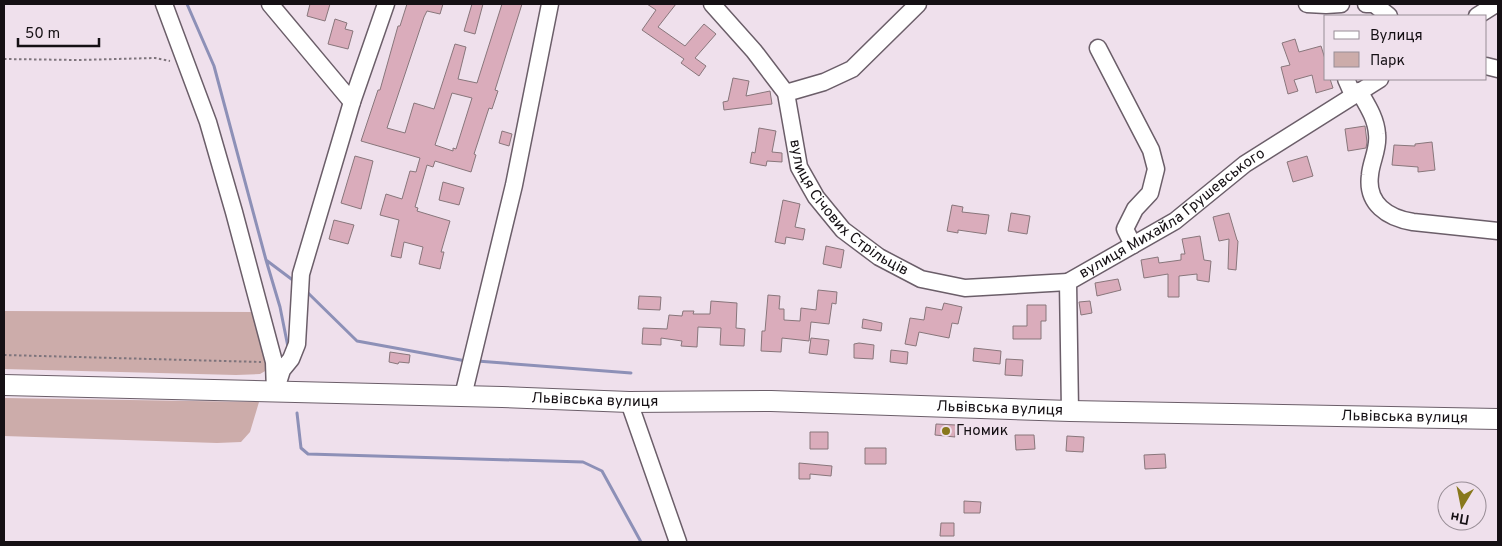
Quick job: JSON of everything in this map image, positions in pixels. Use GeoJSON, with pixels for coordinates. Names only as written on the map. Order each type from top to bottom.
{"type":"FeatureCollection","features":[{"type":"Feature","properties":{"kind":"main road","name":"Львівська вулиця"},"geometry":{"type":"LineString","coordinates":[[4,385],[502,397],[629,402],[771,401],[1070,411],[1498,420]]}},
{"type":"Feature","properties":{"kind":"street"},"geometry":{"type":"LineString","coordinates":[[164,4],[208,122],[232,203],[274,362],[275,392]]}},
{"type":"Feature","properties":{"kind":"street"},"geometry":{"type":"LineString","coordinates":[[270,4],[352,102]]}},
{"type":"Feature","properties":{"kind":"street"},"geometry":{"type":"LineString","coordinates":[[275,392],[282,370],[291,359],[297,344],[301,274],[352,102],[386,4]]}},
{"type":"Feature","properties":{"kind":"street"},"geometry":{"type":"LineString","coordinates":[[463,396],[514,185],[550,4]]}},
{"type":"Feature","properties":{"kind":"street","name":"вулиця Січових Стрільців"},"geometry":{"type":"LineString","coordinates":[[712,4],[754,51],[786,93],[799,167],[816,197],[844,230],[879,257],[921,279],[965,288],[1068,282]]}},
{"type":"Feature","properties":{"kind":"street"},"geometry":{"type":"LineString","coordinates":[[786,93],[824,82],[852,70],[918,4]]}},
{"type":"Feature","properties":{"kind":"street"},"geometry":{"type":"LineString","coordinates":[[1307,4],[1341,4]]}},
{"type":"Feature","properties":{"kind":"street"},"geometry":{"type":"LineString","coordinates":[[1366,4],[1374,4],[1388,15]]}},
{"type":"Feature","properties":{"kind":"street"},"geometry":{"type":"LineString","coordinates":[[1479,15],[1496,4]]}},
{"type":"Feature","properties":{"kind":"street"},"geometry":{"type":"LineString","coordinates":[[1098,48],[1151,150],[1156,169],[1150,193],[1135,209],[1125,229],[1133,245]]}},
{"type":"Feature","properties":{"kind":"street"},"geometry":{"type":"LineString","coordinates":[[1347,80],[1372,115],[1377,134],[1376,154],[1370,173],[1369,190],[1375,201],[1386,213],[1404,221],[1498,231]]}},
{"type":"Feature","properties":{"kind":"street","name":"вулиця Михайла Грушевського"},"geometry":{"type":"LineString","coordinates":[[1070,411],[1068,282],[1175,221],[1246,164],[1378,80]]}},
{"type":"Feature","properties":{"kind":"street"},"geometry":{"type":"LineString","coordinates":[[629,402],[678,542]]}},
{"type":"Feature","properties":{"kind":"path"},"geometry":{"type":"LineString","coordinates":[[4,59],[155,58],[187,64]]}},
{"type":"Feature","properties":{"kind":"path"},"geometry":{"type":"LineString","coordinates":[[4,356],[274,362]]}},
{"type":"Feature","properties":{"kind":"green space"},"geometry":{"type":"Polygon","coordinates":[[[4,311],[252,312],[267,356],[267,370],[260,374],[236,375],[4,369],[4,311]]]}},
{"type":"Feature","properties":{"kind":"green space"},"geometry":{"type":"Polygon","coordinates":[[[4,398],[259,402],[250,432],[241,442],[217,443],[4,436],[4,398]]]}},
{"type":"Feature","properties":{"kind":"building"},"geometry":{"type":"Polygon","coordinates":[[[310,4],[330,4],[325,21],[307,16],[310,4]]]}},
{"type":"Feature","properties":{"kind":"building"},"geometry":{"type":"Polygon","coordinates":[[[407,4],[443,4],[440,14],[427,11],[424,17],[387,128],[405,133],[414,103],[434,109],[455,44],[466,47],[458,79],[477,83],[502,4],[522,4],[495,90],[498,91],[492,109],[489,108],[474,154],[476,155],[471,172],[435,161],[433,167],[427,165],[415,207],[418,208],[417,211],[450,221],[441,252],[444,252],[440,269],[419,264],[423,247],[404,242],[401,258],[391,256],[399,220],[380,215],[386,194],[402,199],[410,171],[416,172],[420,158],[361,141],[378,90],[380,90],[398,26],[400,26],[407,4]],[[452,93],[435,145],[453,151],[453,148],[456,149],[472,98],[452,93]]]}},
{"type":"Feature","properties":{"kind":"building"},"geometry":{"type":"Polygon","coordinates":[[[472,4],[483,4],[475,34],[464,31],[472,4]]]}},
{"type":"Feature","properties":{"kind":"building"},"geometry":{"type":"Polygon","coordinates":[[[647,4],[676,4],[658,27],[685,46],[704,24],[716,34],[695,58],[706,66],[699,76],[681,63],[684,59],[642,30],[656,10],[647,4]]]}},
{"type":"Feature","properties":{"kind":"building"},"geometry":{"type":"Polygon","coordinates":[[[335,19],[347,23],[345,29],[353,31],[348,49],[328,44],[335,19]]]}},
{"type":"Feature","properties":{"kind":"building"},"geometry":{"type":"Polygon","coordinates":[[[1295,39],[1299,52],[1321,46],[1324,56],[1324,80],[1330,80],[1333,88],[1316,93],[1312,75],[1294,80],[1298,91],[1288,94],[1281,67],[1290,65],[1282,43],[1295,39]]]}},
{"type":"Feature","properties":{"kind":"building"},"geometry":{"type":"Polygon","coordinates":[[[733,78],[749,81],[746,96],[770,91],[772,104],[724,110],[723,102],[728,101],[733,78]]]}},
{"type":"Feature","properties":{"kind":"building"},"geometry":{"type":"Polygon","coordinates":[[[1365,126],[1366,148],[1348,151],[1345,129],[1365,126]]]}},
{"type":"Feature","properties":{"kind":"building"},"geometry":{"type":"Polygon","coordinates":[[[759,128],[776,131],[772,152],[782,153],[782,162],[767,161],[766,166],[750,163],[752,152],[755,153],[759,128]]]}},
{"type":"Feature","properties":{"kind":"building"},"geometry":{"type":"Polygon","coordinates":[[[502,131],[512,134],[509,146],[499,143],[502,131]]]}},
{"type":"Feature","properties":{"kind":"building"},"geometry":{"type":"Polygon","coordinates":[[[1432,142],[1435,170],[1418,172],[1418,167],[1392,165],[1394,145],[1415,146],[1415,144],[1432,142]]]}},
{"type":"Feature","properties":{"kind":"building"},"geometry":{"type":"Polygon","coordinates":[[[355,156],[373,161],[361,209],[341,203],[355,156]]]}},
{"type":"Feature","properties":{"kind":"building"},"geometry":{"type":"Polygon","coordinates":[[[1307,156],[1313,176],[1293,182],[1287,162],[1307,156]]]}},
{"type":"Feature","properties":{"kind":"building"},"geometry":{"type":"Polygon","coordinates":[[[443,182],[464,188],[459,205],[439,200],[443,182]]]}},
{"type":"Feature","properties":{"kind":"building"},"geometry":{"type":"Polygon","coordinates":[[[783,200],[800,204],[795,227],[805,229],[803,240],[786,237],[785,244],[775,242],[783,200]]]}},
{"type":"Feature","properties":{"kind":"building"},"geometry":{"type":"Polygon","coordinates":[[[952,205],[963,207],[962,212],[989,215],[986,234],[958,230],[958,233],[947,231],[952,205]]]}},
{"type":"Feature","properties":{"kind":"building"},"geometry":{"type":"Polygon","coordinates":[[[1011,213],[1030,216],[1027,234],[1008,231],[1011,213]]]}},
{"type":"Feature","properties":{"kind":"building"},"geometry":{"type":"Polygon","coordinates":[[[1229,213],[1238,241],[1236,270],[1228,269],[1229,239],[1219,241],[1213,217],[1229,213]]]}},
{"type":"Feature","properties":{"kind":"building"},"geometry":{"type":"Polygon","coordinates":[[[334,220],[354,225],[348,244],[329,239],[334,220]]]}},
{"type":"Feature","properties":{"kind":"building"},"geometry":{"type":"Polygon","coordinates":[[[1200,236],[1204,260],[1211,261],[1209,282],[1197,280],[1197,274],[1179,276],[1179,297],[1168,297],[1168,274],[1144,278],[1141,260],[1158,257],[1159,263],[1181,260],[1181,254],[1185,254],[1182,239],[1200,236]]]}},
{"type":"Feature","properties":{"kind":"building"},"geometry":{"type":"Polygon","coordinates":[[[826,246],[844,250],[841,268],[823,264],[826,246]]]}},
{"type":"Feature","properties":{"kind":"building"},"geometry":{"type":"Polygon","coordinates":[[[1118,279],[1121,290],[1097,296],[1095,283],[1118,279]]]}},
{"type":"Feature","properties":{"kind":"building"},"geometry":{"type":"Polygon","coordinates":[[[818,290],[837,292],[836,304],[832,303],[829,324],[811,322],[809,341],[782,338],[781,352],[761,351],[768,295],[780,296],[779,309],[784,309],[784,320],[800,321],[801,308],[816,310],[818,290]]]}},
{"type":"Feature","properties":{"kind":"building"},"geometry":{"type":"Polygon","coordinates":[[[639,296],[661,297],[660,310],[638,309],[639,296]]]}},
{"type":"Feature","properties":{"kind":"building"},"geometry":{"type":"Polygon","coordinates":[[[711,301],[737,303],[736,328],[745,329],[744,346],[720,345],[721,328],[698,327],[697,347],[681,346],[682,341],[661,338],[661,345],[642,344],[643,328],[667,329],[669,315],[682,316],[683,311],[694,311],[693,314],[710,314],[711,301]]]}},
{"type":"Feature","properties":{"kind":"building"},"geometry":{"type":"Polygon","coordinates":[[[1090,301],[1092,313],[1081,315],[1079,302],[1090,301]]]}},
{"type":"Feature","properties":{"kind":"building"},"geometry":{"type":"Polygon","coordinates":[[[944,303],[962,307],[958,324],[952,323],[949,338],[919,332],[916,346],[905,344],[910,318],[924,320],[926,307],[942,310],[944,303]]]}},
{"type":"Feature","properties":{"kind":"building"},"geometry":{"type":"Polygon","coordinates":[[[1027,305],[1046,305],[1046,321],[1041,321],[1041,339],[1013,339],[1013,326],[1027,326],[1027,305]]]}},
{"type":"Feature","properties":{"kind":"building"},"geometry":{"type":"Polygon","coordinates":[[[863,319],[882,323],[881,331],[862,328],[863,319]]]}},
{"type":"Feature","properties":{"kind":"building"},"geometry":{"type":"Polygon","coordinates":[[[811,338],[829,340],[827,355],[809,353],[811,338]]]}},
{"type":"Feature","properties":{"kind":"building"},"geometry":{"type":"Polygon","coordinates":[[[854,344],[874,345],[873,359],[854,358],[854,344]]]}},
{"type":"Feature","properties":{"kind":"building"},"geometry":{"type":"Polygon","coordinates":[[[974,348],[1001,351],[1000,364],[973,361],[974,348]]]}},
{"type":"Feature","properties":{"kind":"building"},"geometry":{"type":"Polygon","coordinates":[[[891,350],[908,352],[907,364],[890,362],[891,350]]]}},
{"type":"Feature","properties":{"kind":"building"},"geometry":{"type":"Polygon","coordinates":[[[390,352],[410,355],[409,363],[399,362],[398,364],[389,362],[390,352]]]}},
{"type":"Feature","properties":{"kind":"building"},"geometry":{"type":"Polygon","coordinates":[[[1006,359],[1023,360],[1022,376],[1005,375],[1006,359]]]}},
{"type":"Feature","properties":{"kind":"building"},"geometry":{"type":"Polygon","coordinates":[[[936,424],[956,425],[955,437],[935,435],[936,424]]]}},
{"type":"Feature","properties":{"kind":"building"},"geometry":{"type":"Polygon","coordinates":[[[810,432],[828,432],[828,449],[810,449],[810,432]]]}},
{"type":"Feature","properties":{"kind":"building"},"geometry":{"type":"Polygon","coordinates":[[[1015,435],[1034,435],[1035,449],[1016,450],[1015,435]]]}},
{"type":"Feature","properties":{"kind":"building"},"geometry":{"type":"Polygon","coordinates":[[[1067,436],[1084,437],[1083,452],[1066,451],[1067,436]]]}},
{"type":"Feature","properties":{"kind":"building"},"geometry":{"type":"Polygon","coordinates":[[[865,448],[886,448],[886,464],[865,464],[865,448]]]}},
{"type":"Feature","properties":{"kind":"building"},"geometry":{"type":"Polygon","coordinates":[[[1165,454],[1166,468],[1145,469],[1144,455],[1165,454]]]}},
{"type":"Feature","properties":{"kind":"building"},"geometry":{"type":"Polygon","coordinates":[[[799,463],[832,466],[831,476],[810,474],[810,479],[799,479],[799,463]]]}},
{"type":"Feature","properties":{"kind":"building"},"geometry":{"type":"Polygon","coordinates":[[[964,501],[981,502],[980,513],[964,513],[964,501]]]}},
{"type":"Feature","properties":{"kind":"building"},"geometry":{"type":"Polygon","coordinates":[[[941,523],[954,523],[954,536],[940,536],[941,523]]]}},
{"type":"Feature","properties":{"kind":"waterway"},"geometry":{"type":"LineString","coordinates":[[187,4],[214,66],[266,260],[294,281]]}},
{"type":"Feature","properties":{"kind":"waterway"},"geometry":{"type":"LineString","coordinates":[[266,260],[280,307],[288,347]]}},
{"type":"Feature","properties":{"kind":"waterway"},"geometry":{"type":"LineString","coordinates":[[305,290],[357,341],[466,361]]}},
{"type":"Feature","properties":{"kind":"waterway"},"geometry":{"type":"LineString","coordinates":[[477,361],[631,373]]}},
{"type":"Feature","properties":{"kind":"waterway"},"geometry":{"type":"LineString","coordinates":[[297,413],[301,448],[308,454],[583,462],[602,471],[641,542]]}},
{"type":"Feature","properties":{"kind":"place","name":"Гномик"},"geometry":{"type":"Point","coordinates":[946,431]}}]}
